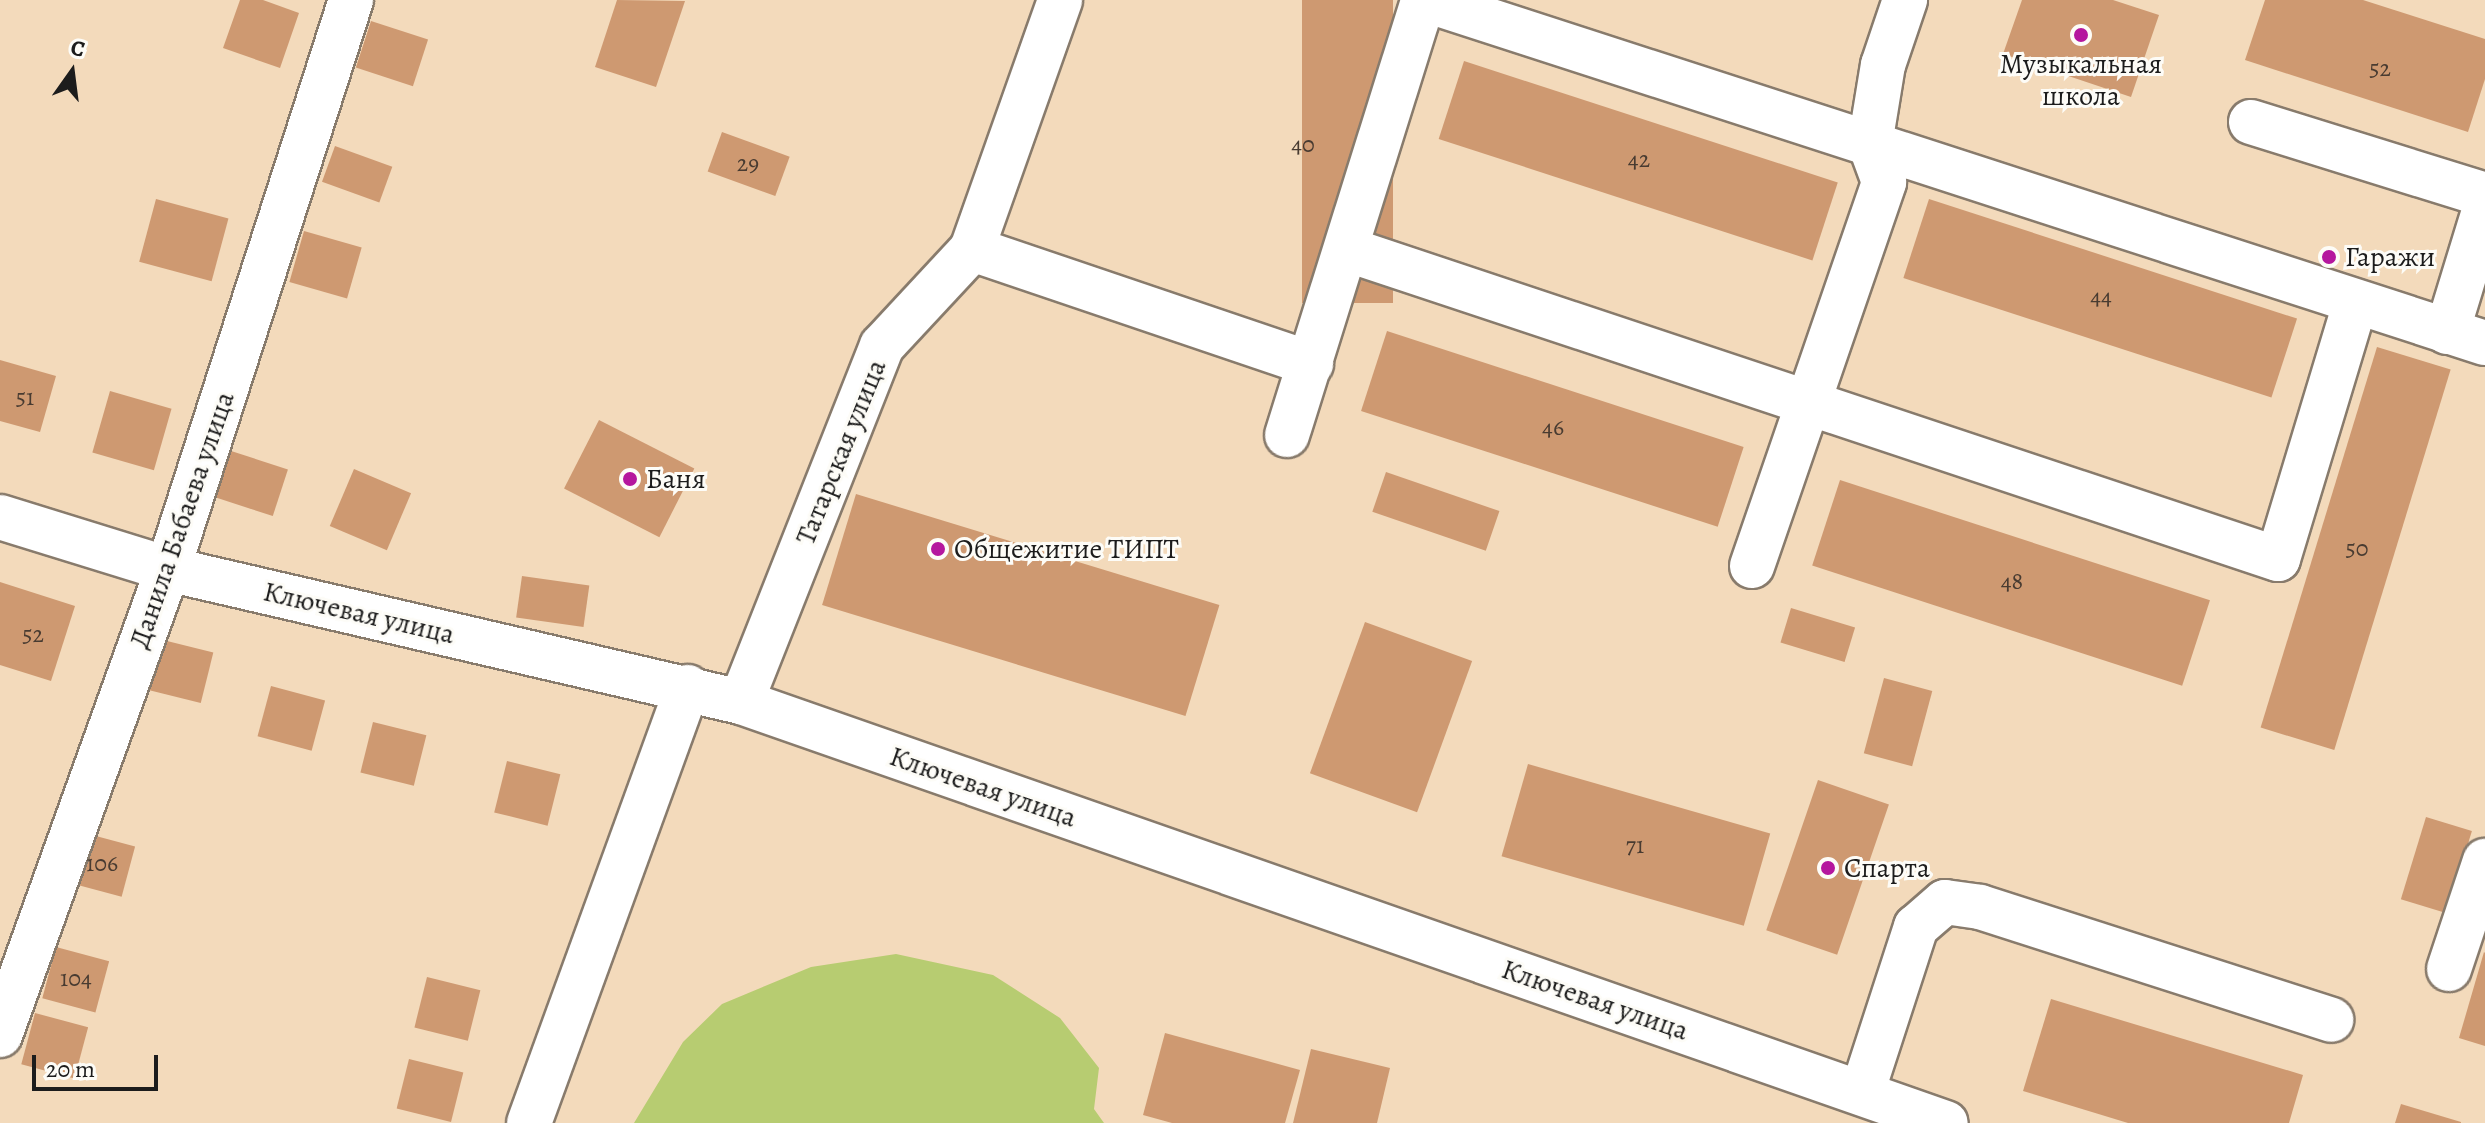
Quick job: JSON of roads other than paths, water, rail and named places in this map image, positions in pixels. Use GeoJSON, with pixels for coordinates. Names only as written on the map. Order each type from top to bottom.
{"type":"FeatureCollection","features":[{"type":"Feature","properties":{"kind":"street","name":"Данила Бабаева улица"},"geometry":{"type":"LineString","coordinates":[[0,1035],[168,569],[351,0]]}},
{"type":"Feature","properties":{"kind":"street","name":"Татарская улица"},"geometry":{"type":"LineString","coordinates":[[741,702],[882,346],[972,249],[1060,0]]}},
{"type":"Feature","properties":{"kind":"street"},"geometry":{"type":"LineString","coordinates":[[1287,435],[1349,250],[1425,0],[2466,338],[2485,208]]}},
{"type":"Feature","properties":{"kind":"street"},"geometry":{"type":"LineString","coordinates":[[1752,566],[1884,182],[1870,144],[1883,65],[1905,0]]}},
{"type":"Feature","properties":{"kind":"street"},"geometry":{"type":"LineString","coordinates":[[2251,122],[2485,195]]}},
{"type":"Feature","properties":{"kind":"street"},"geometry":{"type":"LineString","coordinates":[[972,249],[1311,364]]}},
{"type":"Feature","properties":{"kind":"street"},"geometry":{"type":"LineString","coordinates":[[1349,250],[2278,559],[2355,304]]}},
{"type":"Feature","properties":{"kind":"street","name":"Ключевая улица"},"geometry":{"type":"LineString","coordinates":[[0,517],[168,569],[688,687],[741,702],[1946,1123]]}},
{"type":"Feature","properties":{"kind":"street"},"geometry":{"type":"LineString","coordinates":[[529,1123],[688,687]]}},
{"type":"Feature","properties":{"kind":"street"},"geometry":{"type":"LineString","coordinates":[[2449,969],[2485,861]]}},
{"type":"Feature","properties":{"kind":"street"},"geometry":{"type":"LineString","coordinates":[[1862,1093],[1916,927],[1945,902],[1980,907],[2331,1020]]}},
{"type":"Feature","properties":{"kind":"place","name":"Музыкальная школа"},"geometry":{"type":"Point","coordinates":[2081,35]}},
{"type":"Feature","properties":{"kind":"place","name":"Гаражи"},"geometry":{"type":"Point","coordinates":[2329,257]}},
{"type":"Feature","properties":{"kind":"place","name":"Баня"},"geometry":{"type":"Point","coordinates":[630,479]}},
{"type":"Feature","properties":{"kind":"place","name":"Общежитие ТИПТ"},"geometry":{"type":"Point","coordinates":[938,549]}},
{"type":"Feature","properties":{"kind":"place","name":"Спарта"},"geometry":{"type":"Point","coordinates":[1828,868]}}]}
